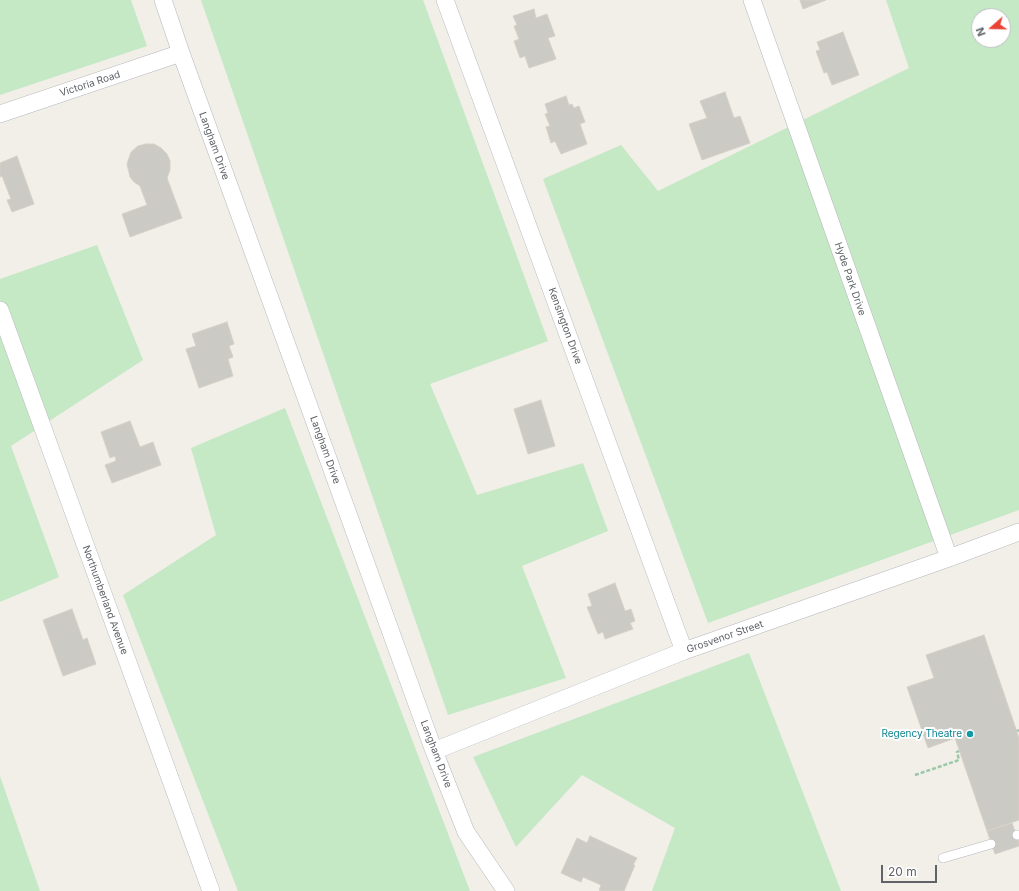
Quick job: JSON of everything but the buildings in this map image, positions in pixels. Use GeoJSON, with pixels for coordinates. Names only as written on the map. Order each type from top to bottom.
{"type":"FeatureCollection","features":[{"type":"Feature","properties":{"kind":"street","name":"Langham Drive"},"geometry":{"type":"LineString","coordinates":[[162,0],[434,751],[466,832],[506,891]]}},
{"type":"Feature","properties":{"kind":"street","name":"Kensington Drive"},"geometry":{"type":"LineString","coordinates":[[445,0],[684,651]]}},
{"type":"Feature","properties":{"kind":"street","name":"Hyde Park Drive"},"geometry":{"type":"LineString","coordinates":[[752,0],[948,558]]}},
{"type":"Feature","properties":{"kind":"street","name":"Victoria Road"},"geometry":{"type":"LineString","coordinates":[[0,114],[181,54]]}},
{"type":"Feature","properties":{"kind":"street","name":"Northumberland Avenue"},"geometry":{"type":"LineString","coordinates":[[0,310],[211,891]]}},
{"type":"Feature","properties":{"kind":"street","name":"Grosvenor Street"},"geometry":{"type":"LineString","coordinates":[[434,751],[684,651],[1019,532]]}},
{"type":"Feature","properties":{"kind":"lane"},"geometry":{"type":"LineString","coordinates":[[943,858],[991,844]]}},
{"type":"Feature","properties":{"kind":"path"},"geometry":{"type":"LineString","coordinates":[[915,775],[959,760],[957,752],[959,751]]}},
{"type":"Feature","properties":{"kind":"green space"},"geometry":{"type":"Polygon","coordinates":[[[0,0],[131,0],[147,46],[0,95],[0,0]]]}},
{"type":"Feature","properties":{"kind":"green space"},"geometry":{"type":"Polygon","coordinates":[[[201,0],[423,0],[548,341],[430,384],[477,495],[583,463],[608,531],[522,566],[566,678],[448,715],[201,0]]]}},
{"type":"Feature","properties":{"kind":"green space"},"geometry":{"type":"Polygon","coordinates":[[[886,0],[1019,0],[1019,510],[708,623],[543,179],[621,145],[658,191],[909,68],[886,0]]]}},
{"type":"Feature","properties":{"kind":"green space"},"geometry":{"type":"Polygon","coordinates":[[[97,245],[143,360],[11,446],[59,577],[0,602],[0,279],[97,245]]]}},
{"type":"Feature","properties":{"kind":"green space"},"geometry":{"type":"Polygon","coordinates":[[[285,408],[470,891],[238,891],[123,595],[216,535],[191,448],[285,408]]]}},
{"type":"Feature","properties":{"kind":"green space"},"geometry":{"type":"Polygon","coordinates":[[[749,653],[841,891],[652,891],[675,828],[582,775],[516,847],[473,757],[749,653]]]}},
{"type":"Feature","properties":{"kind":"green space"},"geometry":{"type":"Polygon","coordinates":[[[0,776],[40,891],[0,891],[0,776]]]}},
{"type":"Feature","properties":{"kind":"place","name":"Regency Theatre"},"geometry":{"type":"Point","coordinates":[970,734]}}]}
